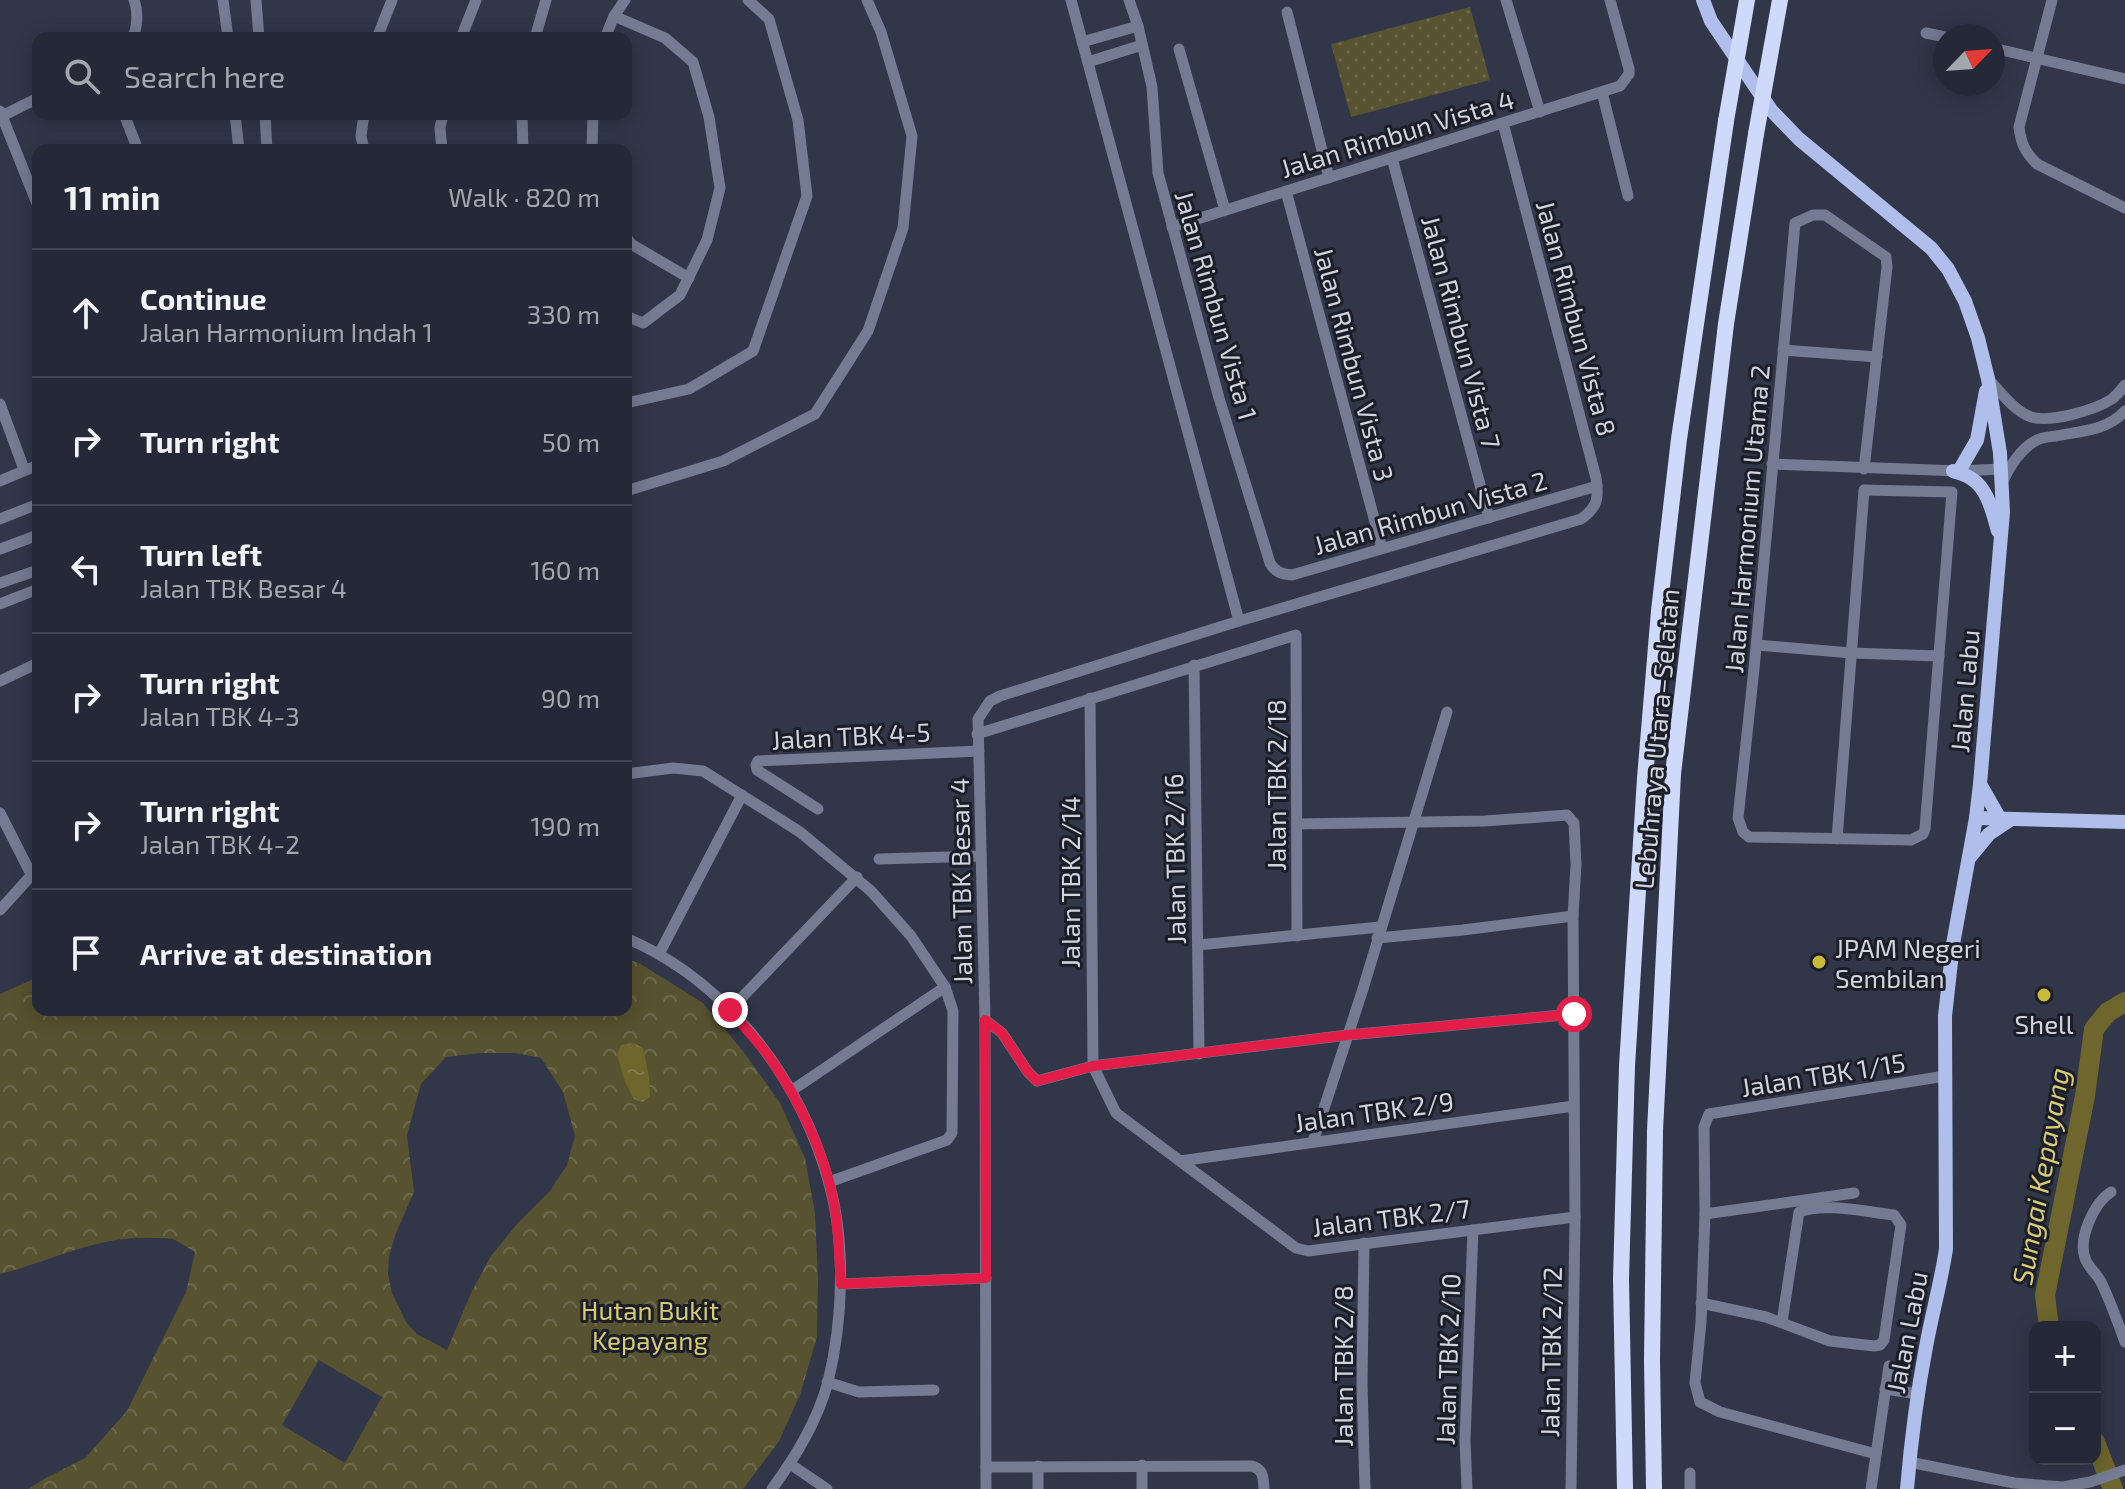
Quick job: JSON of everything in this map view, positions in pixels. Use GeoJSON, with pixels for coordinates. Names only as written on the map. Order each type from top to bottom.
{"type":"FeatureCollection","features":[{"type":"Feature","properties":{"kind":"highway","name":"Lebuhraya Utara–Selatan"},"geometry":{"type":"LineString","coordinates":[[1625,1489],[1621,1279],[1627,1066],[1644,793],[1659,611],[1679,439],[1747,0]]}},
{"type":"Feature","properties":{"kind":"highway","name":"Lebuhraya Utara–Selatan"},"geometry":{"type":"LineString","coordinates":[[1654,1489],[1655,1131],[1673,774],[1724,339],[1780,0]]}},
{"type":"Feature","properties":{"kind":"main road","name":"Jalan Labu"},"geometry":{"type":"LineString","coordinates":[[1703,0],[1711,21],[1771,110],[1799,139],[1931,248],[1948,269],[1969,313],[1988,379],[2003,512],[1980,784],[1953,944],[1945,1016],[1946,1249],[1926,1344],[1907,1489]]}},
{"type":"Feature","properties":{"kind":"main road"},"geometry":{"type":"LineString","coordinates":[[1988,379],[1977,440],[1956,471],[1973,479],[1981,488],[2001,538]]}},
{"type":"Feature","properties":{"kind":"main road"},"geometry":{"type":"LineString","coordinates":[[1980,784],[2005,819]]}},
{"type":"Feature","properties":{"kind":"main road"},"geometry":{"type":"LineString","coordinates":[[1976,818],[2125,822]]}},
{"type":"Feature","properties":{"kind":"main road"},"geometry":{"type":"LineString","coordinates":[[1968,858],[2005,819]]}},
{"type":"Feature","properties":{"kind":"street"},"geometry":{"type":"LineString","coordinates":[[134,0],[135,32]]}},
{"type":"Feature","properties":{"kind":"street"},"geometry":{"type":"LineString","coordinates":[[223,0],[227,32]]}},
{"type":"Feature","properties":{"kind":"street"},"geometry":{"type":"LineString","coordinates":[[256,0],[259,32]]}},
{"type":"Feature","properties":{"kind":"street"},"geometry":{"type":"LineString","coordinates":[[379,32],[392,0]]}},
{"type":"Feature","properties":{"kind":"street"},"geometry":{"type":"LineString","coordinates":[[463,32],[476,0]]}},
{"type":"Feature","properties":{"kind":"street"},"geometry":{"type":"LineString","coordinates":[[537,32],[546,0]]}},
{"type":"Feature","properties":{"kind":"street"},"geometry":{"type":"LineString","coordinates":[[607,32],[625,0]]}},
{"type":"Feature","properties":{"kind":"street"},"geometry":{"type":"LineString","coordinates":[[632,402],[689,389],[753,351],[807,196],[798,120],[769,19],[748,0]]}},
{"type":"Feature","properties":{"kind":"street"},"geometry":{"type":"LineString","coordinates":[[632,489],[723,461],[815,414],[868,331],[903,228],[912,136],[881,32],[867,0]]}},
{"type":"Feature","properties":{"kind":"street"},"geometry":{"type":"LineString","coordinates":[[1071,0],[1239,621]]}},
{"type":"Feature","properties":{"kind":"street","name":"Jalan Rimbun Vista 1"},"geometry":{"type":"LineString","coordinates":[[1129,0],[1152,87],[1158,173],[1219,398],[1274,571]]}},
{"type":"Feature","properties":{"kind":"street"},"geometry":{"type":"LineString","coordinates":[[1506,0],[1540,112]]}},
{"type":"Feature","properties":{"kind":"street","name":"Jalan Rimbun Vista 4"},"geometry":{"type":"LineString","coordinates":[[1172,227],[1620,86],[1629,74],[1610,0]]}},
{"type":"Feature","properties":{"kind":"street"},"geometry":{"type":"LineString","coordinates":[[2052,0],[2019,127],[2021,143],[2037,164],[2125,208]]}},
{"type":"Feature","properties":{"kind":"street"},"geometry":{"type":"LineString","coordinates":[[1287,12],[1329,178]]}},
{"type":"Feature","properties":{"kind":"street"},"geometry":{"type":"LineString","coordinates":[[614,16],[665,38],[693,62],[709,117],[720,188],[707,240],[680,295],[643,323],[632,318]]}},
{"type":"Feature","properties":{"kind":"street"},"geometry":{"type":"LineString","coordinates":[[1082,42],[1138,26]]}},
{"type":"Feature","properties":{"kind":"street"},"geometry":{"type":"LineString","coordinates":[[1926,33],[1933,34]]}},
{"type":"Feature","properties":{"kind":"street"},"geometry":{"type":"LineString","coordinates":[[1088,62],[1142,45]]}},
{"type":"Feature","properties":{"kind":"street"},"geometry":{"type":"LineString","coordinates":[[1179,49],[1225,210]]}},
{"type":"Feature","properties":{"kind":"street"},"geometry":{"type":"LineString","coordinates":[[2005,50],[2125,79]]}},
{"type":"Feature","properties":{"kind":"street"},"geometry":{"type":"LineString","coordinates":[[1602,92],[1628,196]]}},
{"type":"Feature","properties":{"kind":"street"},"geometry":{"type":"LineString","coordinates":[[32,101],[1,114],[32,191]]}},
{"type":"Feature","properties":{"kind":"street"},"geometry":{"type":"LineString","coordinates":[[126,120],[136,144]]}},
{"type":"Feature","properties":{"kind":"street"},"geometry":{"type":"LineString","coordinates":[[236,120],[238,144]]}},
{"type":"Feature","properties":{"kind":"street"},"geometry":{"type":"LineString","coordinates":[[265,120],[267,144]]}},
{"type":"Feature","properties":{"kind":"street"},"geometry":{"type":"LineString","coordinates":[[363,120],[363,144]]}},
{"type":"Feature","properties":{"kind":"street"},"geometry":{"type":"LineString","coordinates":[[441,144],[442,120]]}},
{"type":"Feature","properties":{"kind":"street"},"geometry":{"type":"LineString","coordinates":[[522,120],[523,144]]}},
{"type":"Feature","properties":{"kind":"street"},"geometry":{"type":"LineString","coordinates":[[592,144],[593,120]]}},
{"type":"Feature","properties":{"kind":"street","name":"Jalan Rimbun Vista 8"},"geometry":{"type":"LineString","coordinates":[[1503,123],[1597,486]]}},
{"type":"Feature","properties":{"kind":"street","name":"Jalan Rimbun Vista 7"},"geometry":{"type":"LineString","coordinates":[[1392,158],[1489,518]]}},
{"type":"Feature","properties":{"kind":"street","name":"Jalan Rimbun Vista 3"},"geometry":{"type":"LineString","coordinates":[[1286,191],[1382,548]]}},
{"type":"Feature","properties":{"kind":"street","name":"Jalan Harmonium Utama 2"},"geometry":{"type":"LineString","coordinates":[[1837,839],[1749,837],[1743,832],[1738,818],[1757,645],[1795,223],[1813,215],[1825,215],[1886,257],[1877,357]]}},
{"type":"Feature","properties":{"kind":"street"},"geometry":{"type":"LineString","coordinates":[[632,245],[689,278]]}},
{"type":"Feature","properties":{"kind":"street"},"geometry":{"type":"LineString","coordinates":[[1783,350],[1877,357],[1864,469]]}},
{"type":"Feature","properties":{"kind":"street"},"geometry":{"type":"LineString","coordinates":[[1988,379],[2015,407],[2029,417],[2041,419],[2056,418],[2100,405],[2114,397],[2125,385]]}},
{"type":"Feature","properties":{"kind":"street"},"geometry":{"type":"LineString","coordinates":[[0,404],[24,469]]}},
{"type":"Feature","properties":{"kind":"street"},"geometry":{"type":"LineString","coordinates":[[1772,464],[1956,471],[2001,477],[2012,462],[2039,439],[2096,429],[2118,419],[2125,411]]}},
{"type":"Feature","properties":{"kind":"street"},"geometry":{"type":"LineString","coordinates":[[0,481],[32,467]]}},
{"type":"Feature","properties":{"kind":"street"},"geometry":{"type":"LineString","coordinates":[[1194,665],[977,734],[978,719],[990,701],[1000,696],[1581,519],[1592,511],[1597,500],[1597,486]]}},
{"type":"Feature","properties":{"kind":"street","name":"Jalan Rimbun Vista 2"},"geometry":{"type":"LineString","coordinates":[[1274,571],[1292,575],[1597,486]]}},
{"type":"Feature","properties":{"kind":"street"},"geometry":{"type":"LineString","coordinates":[[1864,490],[1952,492],[1925,829],[1923,834],[1911,840],[1837,839],[1852,653],[1864,490]]}},
{"type":"Feature","properties":{"kind":"street"},"geometry":{"type":"LineString","coordinates":[[0,519],[32,506]]}},
{"type":"Feature","properties":{"kind":"street"},"geometry":{"type":"LineString","coordinates":[[0,549],[32,537]]}},
{"type":"Feature","properties":{"kind":"street"},"geometry":{"type":"LineString","coordinates":[[0,583],[32,572]]}},
{"type":"Feature","properties":{"kind":"street"},"geometry":{"type":"LineString","coordinates":[[0,604],[32,591]]}},
{"type":"Feature","properties":{"kind":"street","name":"Jalan TBK 2/18"},"geometry":{"type":"LineString","coordinates":[[1194,665],[1296,635],[1297,936]]}},
{"type":"Feature","properties":{"kind":"street"},"geometry":{"type":"LineString","coordinates":[[1757,645],[1939,656]]}},
{"type":"Feature","properties":{"kind":"street","name":"Jalan TBK 2/16"},"geometry":{"type":"LineString","coordinates":[[1194,665],[1199,1054]]}},
{"type":"Feature","properties":{"kind":"street"},"geometry":{"type":"LineString","coordinates":[[0,681],[32,666]]}},
{"type":"Feature","properties":{"kind":"street","name":"Jalan TBK 2/14"},"geometry":{"type":"LineString","coordinates":[[1090,698],[1093,1066]]}},
{"type":"Feature","properties":{"kind":"street"},"geometry":{"type":"LineString","coordinates":[[1313,1142],[1447,712]]}},
{"type":"Feature","properties":{"kind":"street","name":"Jalan TBK Besar 4"},"geometry":{"type":"LineString","coordinates":[[977,734],[985,1020],[986,1489]]}},
{"type":"Feature","properties":{"kind":"street","name":"Jalan TBK 4-5"},"geometry":{"type":"LineString","coordinates":[[818,809],[757,770],[758,761],[979,751]]}},
{"type":"Feature","properties":{"kind":"street"},"geometry":{"type":"LineString","coordinates":[[632,773],[673,768],[703,771],[800,832],[871,891],[911,936],[945,987],[953,1011],[952,1133],[947,1140],[829,1182]]}},
{"type":"Feature","properties":{"kind":"street"},"geometry":{"type":"LineString","coordinates":[[659,954],[742,795]]}},
{"type":"Feature","properties":{"kind":"street"},"geometry":{"type":"LineString","coordinates":[[0,813],[32,867]]}},
{"type":"Feature","properties":{"kind":"street","name":"Jalan TBK 2/12"},"geometry":{"type":"LineString","coordinates":[[1413,821],[1485,821],[1567,815],[1575,828],[1571,1489]]}},
{"type":"Feature","properties":{"kind":"street"},"geometry":{"type":"LineString","coordinates":[[1297,824],[1413,821]]}},
{"type":"Feature","properties":{"kind":"street"},"geometry":{"type":"LineString","coordinates":[[879,859],[981,856]]}},
{"type":"Feature","properties":{"kind":"street"},"geometry":{"type":"LineString","coordinates":[[0,910],[32,875]]}},
{"type":"Feature","properties":{"kind":"street"},"geometry":{"type":"LineString","coordinates":[[730,1010],[857,877]]}},
{"type":"Feature","properties":{"kind":"street"},"geometry":{"type":"LineString","coordinates":[[1198,945],[1297,936],[1463,930],[1573,916]]}},
{"type":"Feature","properties":{"kind":"street"},"geometry":{"type":"LineString","coordinates":[[632,941],[659,954],[700,982],[762,1047],[791,1091],[811,1132],[829,1182],[838,1230],[841,1284],[836,1334],[827,1382],[812,1425],[772,1489]]}},
{"type":"Feature","properties":{"kind":"street"},"geometry":{"type":"LineString","coordinates":[[791,1091],[945,987]]}},
{"type":"Feature","properties":{"kind":"street"},"geometry":{"type":"LineString","coordinates":[[985,1020],[1002,1033],[1037,1081],[1093,1066],[1348,1035],[1574,1014]]}},
{"type":"Feature","properties":{"kind":"street","name":"Jalan TBK 2/7"},"geometry":{"type":"LineString","coordinates":[[1093,1066],[1116,1113],[1296,1248],[1308,1251],[1575,1217]]}},
{"type":"Feature","properties":{"kind":"street","name":"Jalan TBK 1/15"},"geometry":{"type":"LineString","coordinates":[[1705,1214],[1704,1127],[1709,1114],[1945,1076]]}},
{"type":"Feature","properties":{"kind":"street","name":"Jalan TBK 2/9"},"geometry":{"type":"LineString","coordinates":[[1180,1161],[1574,1106]]}},
{"type":"Feature","properties":{"kind":"street"},"geometry":{"type":"LineString","coordinates":[[2111,1192],[2096,1206],[2084,1239],[2084,1253],[2102,1283],[2125,1342]]}},
{"type":"Feature","properties":{"kind":"street"},"geometry":{"type":"LineString","coordinates":[[1854,1193],[1705,1214],[1695,1383],[1700,1402],[1720,1412],[1876,1454]]}},
{"type":"Feature","properties":{"kind":"street"},"geometry":{"type":"LineString","coordinates":[[1701,1303],[1782,1322],[1830,1341],[1880,1345],[1884,1340],[1901,1225],[1894,1215],[1821,1208],[1804,1210],[1798,1215],[1782,1322]]}},
{"type":"Feature","properties":{"kind":"street","name":"Jalan TBK 2/10"},"geometry":{"type":"LineString","coordinates":[[1467,1489],[1473,1230]]}},
{"type":"Feature","properties":{"kind":"street","name":"Jalan TBK 2/8"},"geometry":{"type":"LineString","coordinates":[[1364,1243],[1362,1380],[1365,1489]]}},
{"type":"Feature","properties":{"kind":"street"},"geometry":{"type":"LineString","coordinates":[[841,1284],[986,1278]]}},
{"type":"Feature","properties":{"kind":"street"},"geometry":{"type":"LineString","coordinates":[[1871,1489],[1889,1366]]}},
{"type":"Feature","properties":{"kind":"street"},"geometry":{"type":"LineString","coordinates":[[827,1382],[859,1392],[934,1390]]}},
{"type":"Feature","properties":{"kind":"street"},"geometry":{"type":"LineString","coordinates":[[1885,1389],[1918,1394]]}},
{"type":"Feature","properties":{"kind":"street"},"geometry":{"type":"LineString","coordinates":[[1909,1462],[2053,1488],[2090,1482],[2123,1470]]}},
{"type":"Feature","properties":{"kind":"street"},"geometry":{"type":"LineString","coordinates":[[790,1464],[827,1489]]}},
{"type":"Feature","properties":{"kind":"street"},"geometry":{"type":"LineString","coordinates":[[1142,1465],[1142,1489]]}},
{"type":"Feature","properties":{"kind":"street"},"geometry":{"type":"LineString","coordinates":[[1038,1466],[1038,1489]]}},
{"type":"Feature","properties":{"kind":"street"},"geometry":{"type":"LineString","coordinates":[[986,1467],[1252,1466],[1259,1468],[1263,1474],[1264,1489]]}},
{"type":"Feature","properties":{"kind":"street"},"geometry":{"type":"LineString","coordinates":[[1690,1473],[1690,1489]]}},
{"type":"Feature","properties":{"kind":"green space"},"geometry":{"type":"Polygon","coordinates":[[[1470,7],[1490,80],[1351,117],[1331,44],[1470,7]]]}},
{"type":"Feature","properties":{"kind":"green space","name":"Hutan Bukit Kepayang"},"geometry":{"type":"Polygon","coordinates":[[[632,961],[639,963],[703,1003],[743,1051],[780,1103],[805,1158],[815,1213],[817,1337],[800,1395],[779,1441],[743,1489],[28,1489],[85,1458],[127,1411],[186,1292],[195,1252],[173,1239],[133,1238],[94,1245],[0,1274],[0,994],[32,980],[32,1016],[632,1016],[632,961]],[[515,1053],[446,1057],[421,1084],[407,1135],[414,1192],[396,1233],[389,1256],[388,1274],[392,1293],[406,1322],[417,1334],[447,1350],[471,1293],[491,1256],[550,1191],[567,1165],[575,1136],[563,1092],[541,1058],[515,1053]],[[319,1360],[282,1425],[345,1463],[382,1397],[319,1360]]]}},
{"type":"Feature","properties":{"kind":"water"},"geometry":{"type":"Polygon","coordinates":[[[633,1043],[643,1048],[649,1077],[650,1096],[643,1102],[634,1099],[625,1082],[617,1054],[621,1045],[633,1043]]]}},
{"type":"Feature","properties":{"kind":"waterway","name":"Sungai Kepayang"},"geometry":{"type":"LineString","coordinates":[[2048,1321],[2045,1295],[2085,1096],[2094,1029],[2108,1012],[2125,1002]]}},
{"type":"Feature","properties":{"kind":"waterway","name":"Sungai Kepayang"},"geometry":{"type":"LineString","coordinates":[[2101,1458],[2113,1489]]}},
{"type":"Feature","properties":{"kind":"place","name":"JPAM Negeri Sembilan"},"geometry":{"type":"Point","coordinates":[1819,962]}},
{"type":"Feature","properties":{"kind":"place","name":"Shell"},"geometry":{"type":"Point","coordinates":[2044,995]}},
{"type":"Feature","properties":{"kind":"route"},"geometry":{"type":"LineString","coordinates":[[730,1010],[770,1058],[811,1132],[834,1204],[841,1284],[986,1278],[985,1020],[1002,1033],[1037,1081],[1093,1066],[1348,1035],[1574,1014]]}}]}
